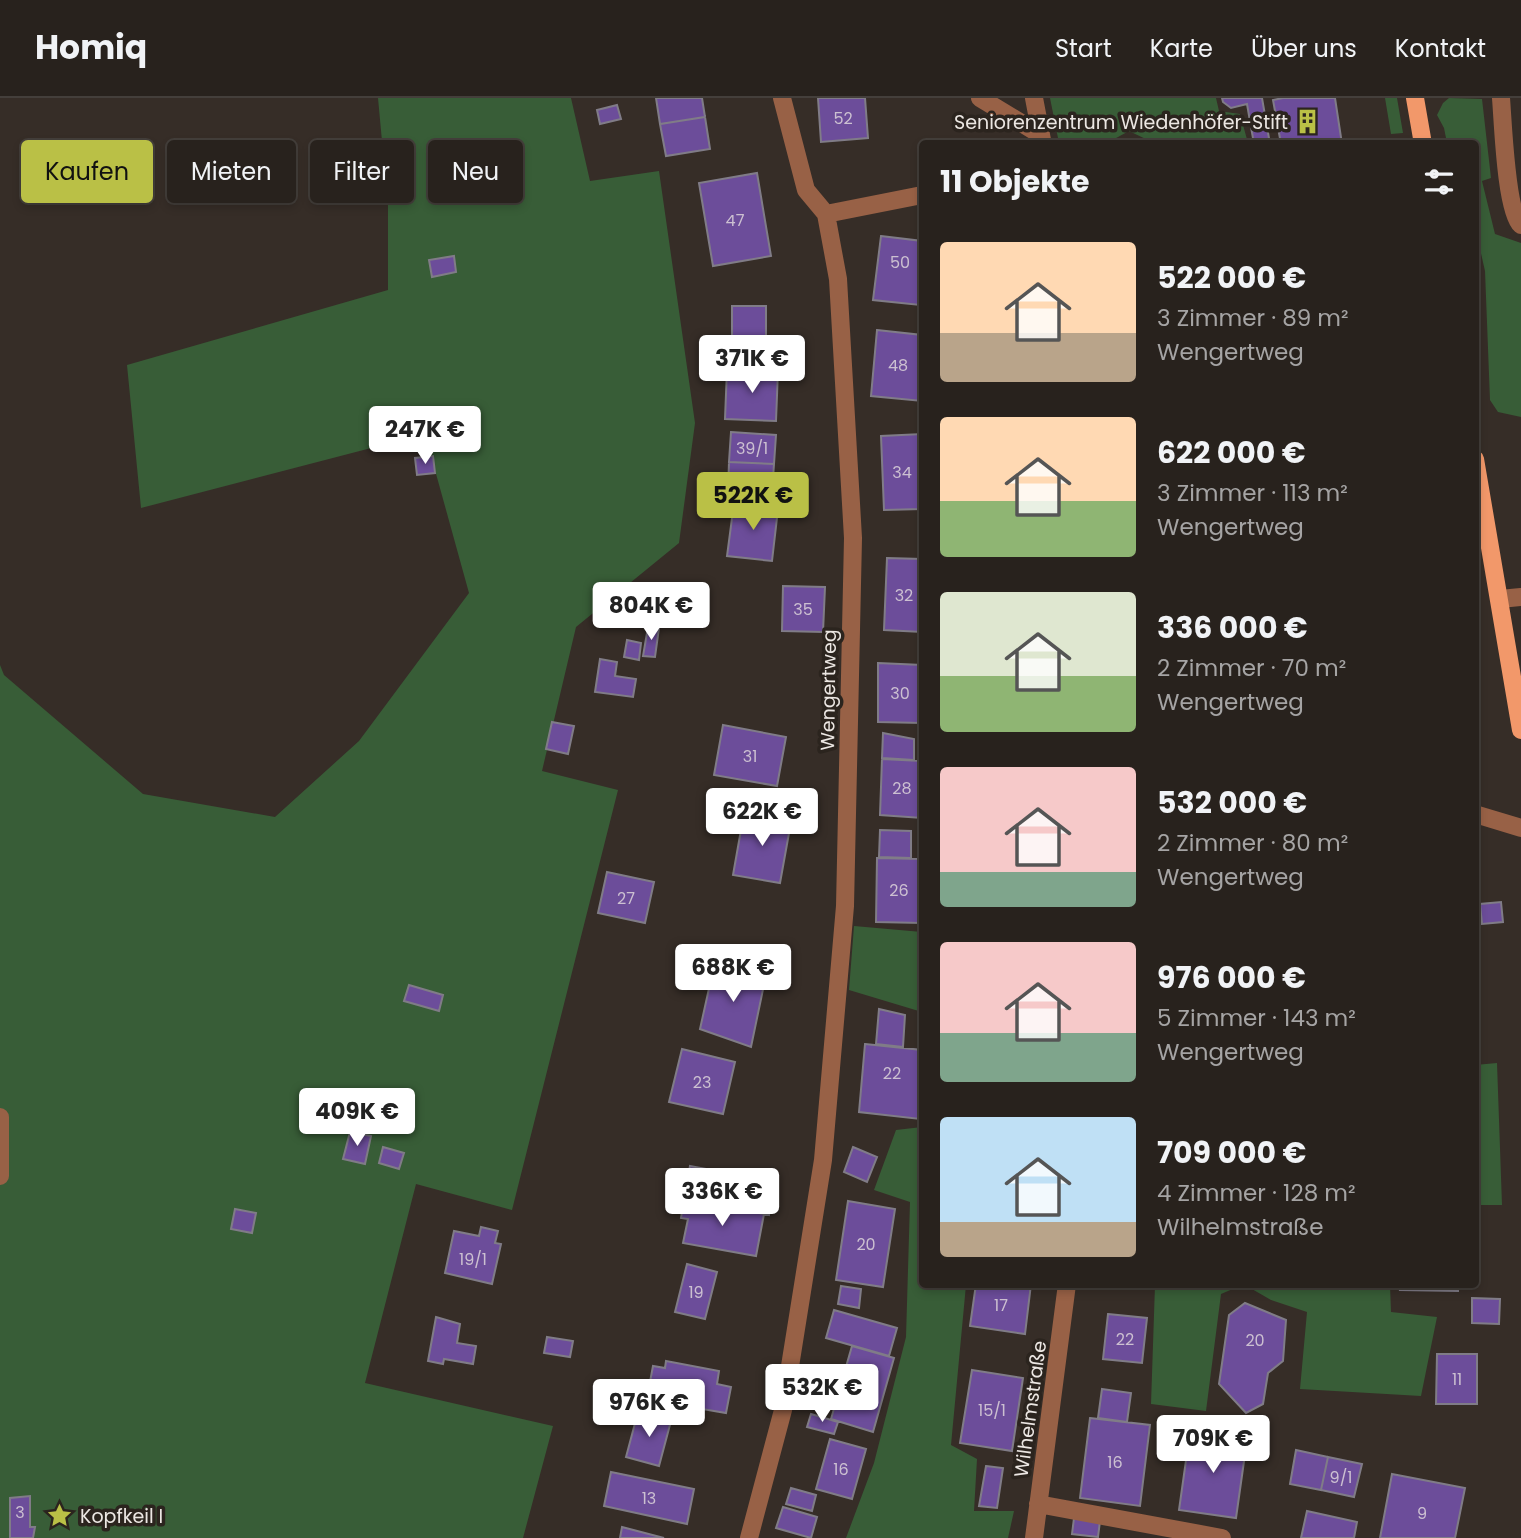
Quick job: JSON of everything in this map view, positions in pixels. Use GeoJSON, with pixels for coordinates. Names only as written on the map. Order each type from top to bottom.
{"type":"FeatureCollection","features":[{"type":"Feature","properties":{"kind":"main road"},"geometry":{"type":"LineString","coordinates":[[1415,98],[1422,140]]}},
{"type":"Feature","properties":{"kind":"main road"},"geometry":{"type":"LineString","coordinates":[[1479,481],[1521,730]]}},
{"type":"Feature","properties":{"kind":"street","name":"Wengertweg"},"geometry":{"type":"LineString","coordinates":[[749,1538],[783,1410],[823,1160],[845,906],[853,538],[838,279],[827,214],[806,190],[782,98]]}},
{"type":"Feature","properties":{"kind":"street"},"geometry":{"type":"LineString","coordinates":[[980,98],[1042,139]]}},
{"type":"Feature","properties":{"kind":"street"},"geometry":{"type":"LineString","coordinates":[[1034,98],[1042,139]]}},
{"type":"Feature","properties":{"kind":"street"},"geometry":{"type":"LineString","coordinates":[[1501,98],[1509,191],[1515,220],[1521,225]]}},
{"type":"Feature","properties":{"kind":"street"},"geometry":{"type":"LineString","coordinates":[[827,214],[919,196]]}},
{"type":"Feature","properties":{"kind":"street"},"geometry":{"type":"LineString","coordinates":[[1500,599],[1521,597]]}},
{"type":"Feature","properties":{"kind":"street"},"geometry":{"type":"LineString","coordinates":[[1479,815],[1521,828]]}},
{"type":"Feature","properties":{"kind":"street"},"geometry":{"type":"LineString","coordinates":[[0,1117],[0,1176]]}},
{"type":"Feature","properties":{"kind":"street","name":"Wilhelmstraße"},"geometry":{"type":"LineString","coordinates":[[1034,1538],[1066,1288]]}},
{"type":"Feature","properties":{"kind":"street"},"geometry":{"type":"LineString","coordinates":[[1038,1504],[1222,1538]]}},
{"type":"Feature","properties":{"kind":"green space"},"geometry":{"type":"Polygon","coordinates":[[[378,98],[571,98],[590,181],[659,171],[695,423],[679,543],[576,627],[542,771],[618,790],[512,1210],[416,1184],[365,1383],[553,1426],[523,1538],[0,1538],[0,665],[4,675],[143,794],[275,817],[359,741],[469,593],[425,434],[141,508],[127,365],[388,290],[388,203],[414,203],[414,140],[382,140],[378,98]]]}},
{"type":"Feature","properties":{"kind":"green space"},"geometry":{"type":"Polygon","coordinates":[[[1050,98],[1216,98],[1219,111],[1240,114],[1247,140],[1148,140],[1129,131],[1112,140],[1058,140],[1050,98]]]}},
{"type":"Feature","properties":{"kind":"green space"},"geometry":{"type":"Polygon","coordinates":[[[1385,98],[1397,98],[1403,133],[1391,134],[1385,98]]]}},
{"type":"Feature","properties":{"kind":"green space"},"geometry":{"type":"Polygon","coordinates":[[[1449,98],[1482,99],[1491,178],[1482,181],[1495,234],[1521,243],[1521,417],[1498,412],[1490,400],[1485,271],[1479,245],[1479,140],[1446,140],[1437,115],[1449,98]]]}},
{"type":"Feature","properties":{"kind":"green space"},"geometry":{"type":"Polygon","coordinates":[[[854,926],[919,932],[919,1011],[849,990],[854,926]]]}},
{"type":"Feature","properties":{"kind":"green space"},"geometry":{"type":"Polygon","coordinates":[[[1497,1063],[1502,1205],[1479,1205],[1479,1065],[1497,1063]]]}},
{"type":"Feature","properties":{"kind":"green space"},"geometry":{"type":"Polygon","coordinates":[[[919,1127],[919,1288],[966,1288],[951,1445],[977,1459],[974,1511],[1014,1511],[1008,1538],[846,1538],[874,1463],[906,1337],[910,1202],[874,1190],[896,1130],[919,1127]]]}},
{"type":"Feature","properties":{"kind":"green space"},"geometry":{"type":"Polygon","coordinates":[[[1155,1288],[1235,1288],[1221,1294],[1206,1411],[1151,1404],[1155,1288]]]}},
{"type":"Feature","properties":{"kind":"green space"},"geometry":{"type":"Polygon","coordinates":[[[1250,1288],[1390,1288],[1391,1312],[1437,1317],[1421,1396],[1300,1389],[1307,1312],[1271,1300],[1250,1288]]]}},
{"type":"Feature","properties":{"kind":"building"},"geometry":{"type":"Polygon","coordinates":[[[656,98],[702,98],[705,117],[660,124],[656,98]]]}},
{"type":"Feature","properties":{"kind":"building"},"geometry":{"type":"Polygon","coordinates":[[[818,98],[865,98],[868,138],[821,142],[818,98]]]}},
{"type":"Feature","properties":{"kind":"building","name":"Seniorenzentrum Wiedenhöfer-Stift"},"geometry":{"type":"Polygon","coordinates":[[[1222,98],[1262,98],[1269,140],[1253,140],[1247,104],[1231,108],[1222,98]]]}},
{"type":"Feature","properties":{"kind":"building","name":"Seniorenzentrum Wiedenhöfer-Stift"},"geometry":{"type":"Polygon","coordinates":[[[1335,98],[1341,140],[1280,140],[1273,100],[1335,98]]]}},
{"type":"Feature","properties":{"kind":"building"},"geometry":{"type":"Polygon","coordinates":[[[617,105],[621,119],[600,124],[597,110],[617,105]]]}},
{"type":"Feature","properties":{"kind":"building"},"geometry":{"type":"Polygon","coordinates":[[[705,117],[710,149],[666,156],[660,124],[705,117]]]}},
{"type":"Feature","properties":{"kind":"building"},"geometry":{"type":"Polygon","coordinates":[[[757,173],[771,256],[713,266],[699,183],[757,173]]]}},
{"type":"Feature","properties":{"kind":"building"},"geometry":{"type":"Polygon","coordinates":[[[881,236],[919,241],[919,305],[873,300],[881,236]]]}},
{"type":"Feature","properties":{"kind":"building"},"geometry":{"type":"Polygon","coordinates":[[[454,256],[456,272],[432,277],[429,260],[454,256]]]}},
{"type":"Feature","properties":{"kind":"building"},"geometry":{"type":"Polygon","coordinates":[[[732,306],[766,306],[766,345],[732,345],[732,306]]]}},
{"type":"Feature","properties":{"kind":"building"},"geometry":{"type":"Polygon","coordinates":[[[877,330],[919,335],[919,401],[871,396],[877,330]]]}},
{"type":"Feature","properties":{"kind":"building"},"geometry":{"type":"Polygon","coordinates":[[[727,369],[778,370],[776,421],[725,419],[727,369]]]}},
{"type":"Feature","properties":{"kind":"building"},"geometry":{"type":"Polygon","coordinates":[[[731,432],[776,435],[774,464],[729,462],[731,432]]]}},
{"type":"Feature","properties":{"kind":"building"},"geometry":{"type":"Polygon","coordinates":[[[919,434],[919,509],[884,510],[881,436],[919,434]]]}},
{"type":"Feature","properties":{"kind":"building"},"geometry":{"type":"Polygon","coordinates":[[[433,456],[435,473],[417,475],[415,458],[433,456]]]}},
{"type":"Feature","properties":{"kind":"building"},"geometry":{"type":"Polygon","coordinates":[[[729,462],[774,464],[772,494],[728,492],[729,462]]]}},
{"type":"Feature","properties":{"kind":"building"},"geometry":{"type":"Polygon","coordinates":[[[734,503],[778,509],[772,561],[727,556],[734,503]]]}},
{"type":"Feature","properties":{"kind":"building"},"geometry":{"type":"Polygon","coordinates":[[[887,558],[919,559],[919,632],[884,630],[887,558]]]}},
{"type":"Feature","properties":{"kind":"building"},"geometry":{"type":"Polygon","coordinates":[[[783,586],[825,587],[823,632],[782,631],[783,586]]]}},
{"type":"Feature","properties":{"kind":"building"},"geometry":{"type":"Polygon","coordinates":[[[648,627],[659,628],[655,657],[643,656],[648,627]]]}},
{"type":"Feature","properties":{"kind":"building"},"geometry":{"type":"Polygon","coordinates":[[[627,640],[641,643],[639,660],[624,657],[627,640]]]}},
{"type":"Feature","properties":{"kind":"building"},"geometry":{"type":"Polygon","coordinates":[[[600,659],[617,662],[615,676],[636,679],[633,697],[595,692],[600,659]]]}},
{"type":"Feature","properties":{"kind":"building"},"geometry":{"type":"Polygon","coordinates":[[[878,663],[919,665],[919,723],[878,722],[878,663]]]}},
{"type":"Feature","properties":{"kind":"building"},"geometry":{"type":"Polygon","coordinates":[[[552,722],[574,726],[568,754],[546,749],[552,722]]]}},
{"type":"Feature","properties":{"kind":"building"},"geometry":{"type":"Polygon","coordinates":[[[723,725],[786,737],[777,786],[714,775],[723,725]]]}},
{"type":"Feature","properties":{"kind":"building"},"geometry":{"type":"Polygon","coordinates":[[[883,733],[914,739],[914,760],[882,758],[883,733]]]}},
{"type":"Feature","properties":{"kind":"building"},"geometry":{"type":"Polygon","coordinates":[[[882,759],[919,761],[919,818],[880,815],[882,759]]]}},
{"type":"Feature","properties":{"kind":"building"},"geometry":{"type":"Polygon","coordinates":[[[744,813],[791,822],[780,883],[733,875],[744,813]]]}},
{"type":"Feature","properties":{"kind":"building"},"geometry":{"type":"Polygon","coordinates":[[[880,830],[911,831],[911,858],[879,857],[880,830]]]}},
{"type":"Feature","properties":{"kind":"building"},"geometry":{"type":"Polygon","coordinates":[[[877,858],[919,859],[919,923],[876,922],[877,858]]]}},
{"type":"Feature","properties":{"kind":"building"},"geometry":{"type":"Polygon","coordinates":[[[607,872],[654,882],[645,923],[598,913],[607,872]]]}},
{"type":"Feature","properties":{"kind":"building"},"geometry":{"type":"Polygon","coordinates":[[[1501,902],[1503,922],[1482,924],[1480,904],[1501,902]]]}},
{"type":"Feature","properties":{"kind":"building"},"geometry":{"type":"Polygon","coordinates":[[[714,966],[766,975],[751,1047],[700,1029],[714,966]]]}},
{"type":"Feature","properties":{"kind":"building"},"geometry":{"type":"Polygon","coordinates":[[[409,985],[443,995],[439,1011],[404,1001],[409,985]]]}},
{"type":"Feature","properties":{"kind":"building"},"geometry":{"type":"Polygon","coordinates":[[[879,1009],[905,1015],[903,1047],[876,1044],[879,1009]]]}},
{"type":"Feature","properties":{"kind":"building"},"geometry":{"type":"Polygon","coordinates":[[[865,1044],[919,1050],[919,1119],[859,1112],[865,1044]]]}},
{"type":"Feature","properties":{"kind":"building"},"geometry":{"type":"Polygon","coordinates":[[[682,1049],[735,1062],[723,1114],[669,1102],[682,1049]]]}},
{"type":"Feature","properties":{"kind":"building"},"geometry":{"type":"Polygon","coordinates":[[[350,1132],[371,1136],[365,1164],[343,1159],[350,1132]]]}},
{"type":"Feature","properties":{"kind":"building"},"geometry":{"type":"Polygon","coordinates":[[[383,1147],[404,1153],[399,1169],[379,1163],[383,1147]]]}},
{"type":"Feature","properties":{"kind":"building"},"geometry":{"type":"Polygon","coordinates":[[[853,1147],[877,1157],[867,1182],[844,1172],[853,1147]]]}},
{"type":"Feature","properties":{"kind":"building"},"geometry":{"type":"Polygon","coordinates":[[[690,1166],[776,1182],[769,1215],[684,1199],[690,1166]]]}},
{"type":"Feature","properties":{"kind":"building"},"geometry":{"type":"Polygon","coordinates":[[[684,1199],[764,1214],[756,1256],[683,1243],[688,1219],[681,1218],[684,1199]]]}},
{"type":"Feature","properties":{"kind":"building"},"geometry":{"type":"Polygon","coordinates":[[[848,1201],[895,1209],[883,1287],[836,1280],[848,1201]]]}},
{"type":"Feature","properties":{"kind":"building"},"geometry":{"type":"Polygon","coordinates":[[[235,1209],[256,1213],[252,1233],[231,1229],[235,1209]]]}},
{"type":"Feature","properties":{"kind":"building"},"geometry":{"type":"Polygon","coordinates":[[[481,1227],[498,1231],[495,1243],[501,1244],[492,1284],[445,1273],[454,1231],[479,1236],[481,1227]]]}},
{"type":"Feature","properties":{"kind":"building"},"geometry":{"type":"Polygon","coordinates":[[[687,1264],[717,1272],[705,1319],[675,1312],[687,1264]]]}},
{"type":"Feature","properties":{"kind":"building"},"geometry":{"type":"Polygon","coordinates":[[[841,1286],[861,1289],[859,1308],[838,1304],[841,1286]]]}},
{"type":"Feature","properties":{"kind":"building"},"geometry":{"type":"Polygon","coordinates":[[[975,1288],[1031,1288],[1025,1334],[970,1326],[975,1288]]]}},
{"type":"Feature","properties":{"kind":"building"},"geometry":{"type":"Polygon","coordinates":[[[1400,1288],[1458,1288],[1458,1291],[1400,1288]]]}},
{"type":"Feature","properties":{"kind":"building"},"geometry":{"type":"Polygon","coordinates":[[[1472,1298],[1500,1299],[1499,1324],[1472,1323],[1472,1298]]]}},
{"type":"Feature","properties":{"kind":"building"},"geometry":{"type":"Polygon","coordinates":[[[1245,1303],[1286,1320],[1283,1361],[1268,1373],[1263,1404],[1246,1413],[1219,1384],[1229,1315],[1245,1303]]]}},
{"type":"Feature","properties":{"kind":"building"},"geometry":{"type":"Polygon","coordinates":[[[834,1310],[897,1328],[889,1356],[826,1338],[834,1310]]]}},
{"type":"Feature","properties":{"kind":"building"},"geometry":{"type":"Polygon","coordinates":[[[1108,1314],[1147,1318],[1142,1363],[1103,1359],[1108,1314]]]}},
{"type":"Feature","properties":{"kind":"building"},"geometry":{"type":"Polygon","coordinates":[[[436,1317],[460,1324],[457,1343],[476,1346],[473,1364],[444,1359],[443,1364],[428,1361],[436,1317]]]}},
{"type":"Feature","properties":{"kind":"building"},"geometry":{"type":"Polygon","coordinates":[[[547,1337],[573,1341],[570,1357],[544,1353],[547,1337]]]}},
{"type":"Feature","properties":{"kind":"building"},"geometry":{"type":"Polygon","coordinates":[[[852,1346],[894,1358],[873,1432],[831,1419],[852,1346]]]}},
{"type":"Feature","properties":{"kind":"building"},"geometry":{"type":"Polygon","coordinates":[[[1437,1354],[1477,1354],[1477,1404],[1436,1404],[1437,1354]]]}},
{"type":"Feature","properties":{"kind":"building"},"geometry":{"type":"Polygon","coordinates":[[[666,1361],[719,1371],[717,1384],[731,1387],[726,1413],[702,1409],[703,1400],[660,1392],[662,1384],[650,1382],[653,1366],[665,1368],[666,1361]]]}},
{"type":"Feature","properties":{"kind":"building"},"geometry":{"type":"Polygon","coordinates":[[[972,1370],[1023,1378],[1012,1451],[960,1443],[972,1370]]]}},
{"type":"Feature","properties":{"kind":"building"},"geometry":{"type":"Polygon","coordinates":[[[1102,1389],[1131,1393],[1127,1422],[1098,1418],[1102,1389]]]}},
{"type":"Feature","properties":{"kind":"building"},"geometry":{"type":"Polygon","coordinates":[[[638,1412],[671,1421],[659,1466],[626,1457],[638,1412]]]}},
{"type":"Feature","properties":{"kind":"building"},"geometry":{"type":"Polygon","coordinates":[[[811,1414],[838,1422],[834,1434],[807,1427],[811,1414]]]}},
{"type":"Feature","properties":{"kind":"building"},"geometry":{"type":"Polygon","coordinates":[[[1090,1418],[1150,1425],[1140,1506],[1080,1498],[1090,1418]]]}},
{"type":"Feature","properties":{"kind":"building"},"geometry":{"type":"Polygon","coordinates":[[[1190,1432],[1247,1440],[1236,1518],[1179,1510],[1190,1432]]]}},
{"type":"Feature","properties":{"kind":"building"},"geometry":{"type":"Polygon","coordinates":[[[830,1439],[866,1449],[852,1499],[816,1489],[830,1439]]]}},
{"type":"Feature","properties":{"kind":"building"},"geometry":{"type":"Polygon","coordinates":[[[1296,1450],[1328,1457],[1321,1490],[1290,1484],[1296,1450]]]}},
{"type":"Feature","properties":{"kind":"building"},"geometry":{"type":"Polygon","coordinates":[[[1328,1457],[1362,1464],[1354,1497],[1321,1490],[1328,1457]]]}},
{"type":"Feature","properties":{"kind":"building"},"geometry":{"type":"Polygon","coordinates":[[[986,1466],[1003,1468],[997,1508],[979,1506],[986,1466]]]}},
{"type":"Feature","properties":{"kind":"building"},"geometry":{"type":"Polygon","coordinates":[[[611,1472],[694,1489],[687,1524],[604,1506],[611,1472]]]}},
{"type":"Feature","properties":{"kind":"building"},"geometry":{"type":"Polygon","coordinates":[[[1392,1474],[1465,1488],[1455,1538],[1380,1538],[1392,1474]]]}},
{"type":"Feature","properties":{"kind":"building"},"geometry":{"type":"Polygon","coordinates":[[[791,1488],[816,1495],[812,1511],[786,1504],[791,1488]]]}},
{"type":"Feature","properties":{"kind":"building"},"geometry":{"type":"Polygon","coordinates":[[[30,1496],[30,1527],[35,1527],[33,1538],[10,1538],[10,1498],[30,1496]]]}},
{"type":"Feature","properties":{"kind":"building"},"geometry":{"type":"Polygon","coordinates":[[[783,1507],[817,1517],[811,1538],[776,1528],[783,1507]]]}},
{"type":"Feature","properties":{"kind":"building"},"geometry":{"type":"Polygon","coordinates":[[[1307,1511],[1357,1522],[1354,1538],[1301,1538],[1307,1511]]]}},
{"type":"Feature","properties":{"kind":"building"},"geometry":{"type":"Polygon","coordinates":[[[1074,1518],[1100,1521],[1098,1537],[1072,1534],[1074,1518]]]}},
{"type":"Feature","properties":{"kind":"building"},"geometry":{"type":"Polygon","coordinates":[[[622,1527],[664,1538],[620,1538],[622,1527]]]}},
{"type":"Feature","properties":{"kind":"place","name":"Seniorenzentrum Wiedenhöfer-Stift"},"geometry":{"type":"Point","coordinates":[1308,122]}},
{"type":"Feature","properties":{"kind":"place","name":"Kopfkeil I"},"geometry":{"type":"Point","coordinates":[60,1516]}}]}
